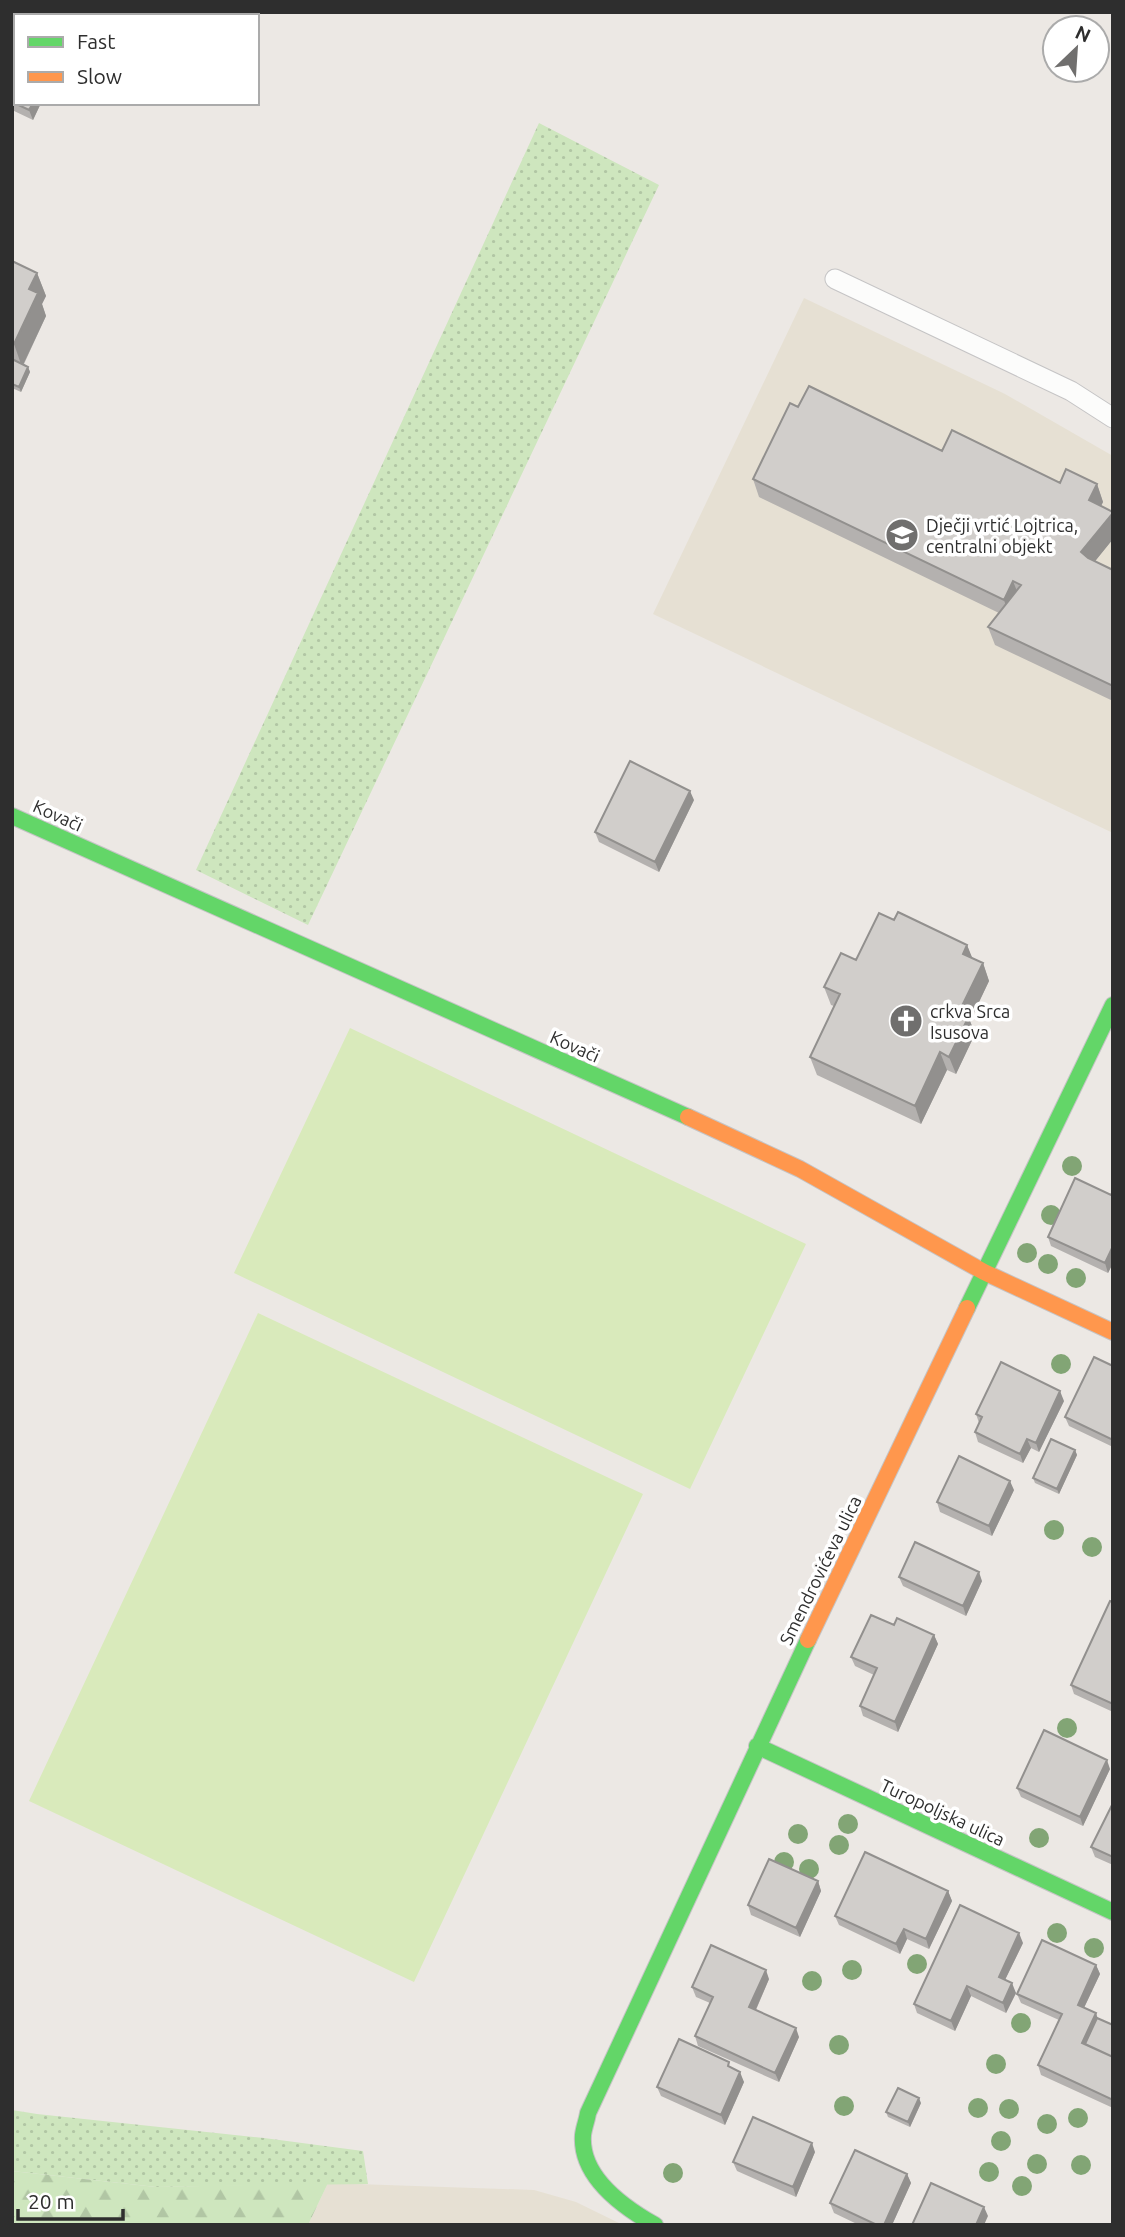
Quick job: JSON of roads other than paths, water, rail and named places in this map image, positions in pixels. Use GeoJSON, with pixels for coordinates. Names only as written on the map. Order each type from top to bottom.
{"type":"FeatureCollection","features":[{"type":"Feature","properties":{"kind":"street","name":"Kovači"},"geometry":{"type":"LineString","coordinates":[[12,816],[734,1138],[824,1182],[984,1272],[1113,1332]]}},
{"type":"Feature","properties":{"kind":"street","name":"Smendrovićeva ulica"},"geometry":{"type":"LineString","coordinates":[[655,2225],[638,2216],[614,2197],[598,2178],[588,2158],[583,2136],[588,2113],[757,1746],[1113,1005]]}},
{"type":"Feature","properties":{"kind":"street","name":"Turopoljska ulica"},"geometry":{"type":"LineString","coordinates":[[757,1746],[1113,1912]]}},
{"type":"Feature","properties":{"kind":"lane"},"geometry":{"type":"LineString","coordinates":[[835,279],[1072,391],[1113,418]]}},
{"type":"Feature","properties":{"kind":"place","name":"Dječji vrtić Lojtrica, centralni objekt"},"geometry":{"type":"Point","coordinates":[902,535]}},
{"type":"Feature","properties":{"kind":"place","name":"crkva Srca Isusova"},"geometry":{"type":"Point","coordinates":[906,1021]}}]}
